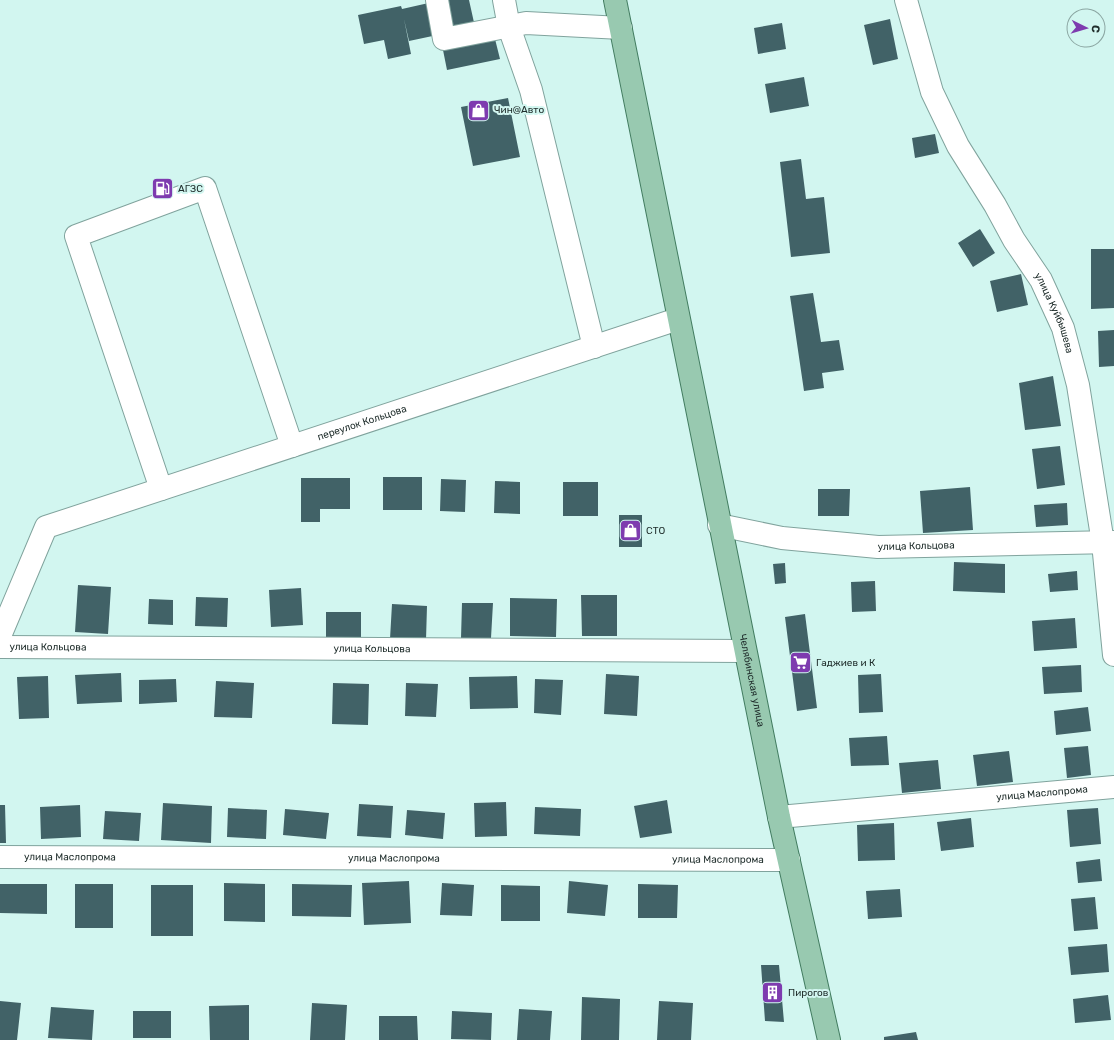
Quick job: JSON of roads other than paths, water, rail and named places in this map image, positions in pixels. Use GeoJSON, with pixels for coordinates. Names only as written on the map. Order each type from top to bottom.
{"type":"FeatureCollection","features":[{"type":"Feature","properties":{"kind":"main road","name":"Челябинская улица"},"geometry":{"type":"LineString","coordinates":[[615,0],[719,525],[779,817],[829,1040]]}},
{"type":"Feature","properties":{"kind":"street"},"geometry":{"type":"LineString","coordinates":[[437,0],[444,39],[526,23],[620,28]]}},
{"type":"Feature","properties":{"kind":"street"},"geometry":{"type":"LineString","coordinates":[[504,0],[509,27],[531,90],[594,347]]}},
{"type":"Feature","properties":{"kind":"street","name":"улица Куйбышева"},"geometry":{"type":"LineString","coordinates":[[906,0],[932,92],[958,146],[995,205],[1014,240],[1041,280],[1064,328],[1078,385],[1109,542],[1114,655]]}},
{"type":"Feature","properties":{"kind":"street"},"geometry":{"type":"LineString","coordinates":[[161,490],[76,236],[205,188],[292,446]]}},
{"type":"Feature","properties":{"kind":"street","name":"переулок Кольцова"},"geometry":{"type":"LineString","coordinates":[[0,636],[46,527],[678,319]]}},
{"type":"Feature","properties":{"kind":"street","name":"улица Кольцова"},"geometry":{"type":"LineString","coordinates":[[719,525],[782,538],[878,547],[1109,542]]}},
{"type":"Feature","properties":{"kind":"street","name":"улица Кольцова"},"geometry":{"type":"LineString","coordinates":[[0,647],[745,651]]}},
{"type":"Feature","properties":{"kind":"street","name":"улица Маслопрома"},"geometry":{"type":"LineString","coordinates":[[779,817],[1114,787]]}},
{"type":"Feature","properties":{"kind":"street","name":"улица Маслопрома"},"geometry":{"type":"LineString","coordinates":[[0,857],[789,860]]}},
{"type":"Feature","properties":{"kind":"place","name":"Чин@Авто"},"geometry":{"type":"Point","coordinates":[478,110]}},
{"type":"Feature","properties":{"kind":"place","name":"АГЗС"},"geometry":{"type":"Point","coordinates":[163,189]}},
{"type":"Feature","properties":{"kind":"place","name":"СТО"},"geometry":{"type":"Point","coordinates":[630,531]}},
{"type":"Feature","properties":{"kind":"place","name":"Гаджиев и К"},"geometry":{"type":"Point","coordinates":[801,663]}},
{"type":"Feature","properties":{"kind":"place","name":"Пирогов"},"geometry":{"type":"Point","coordinates":[772,993]}}]}
